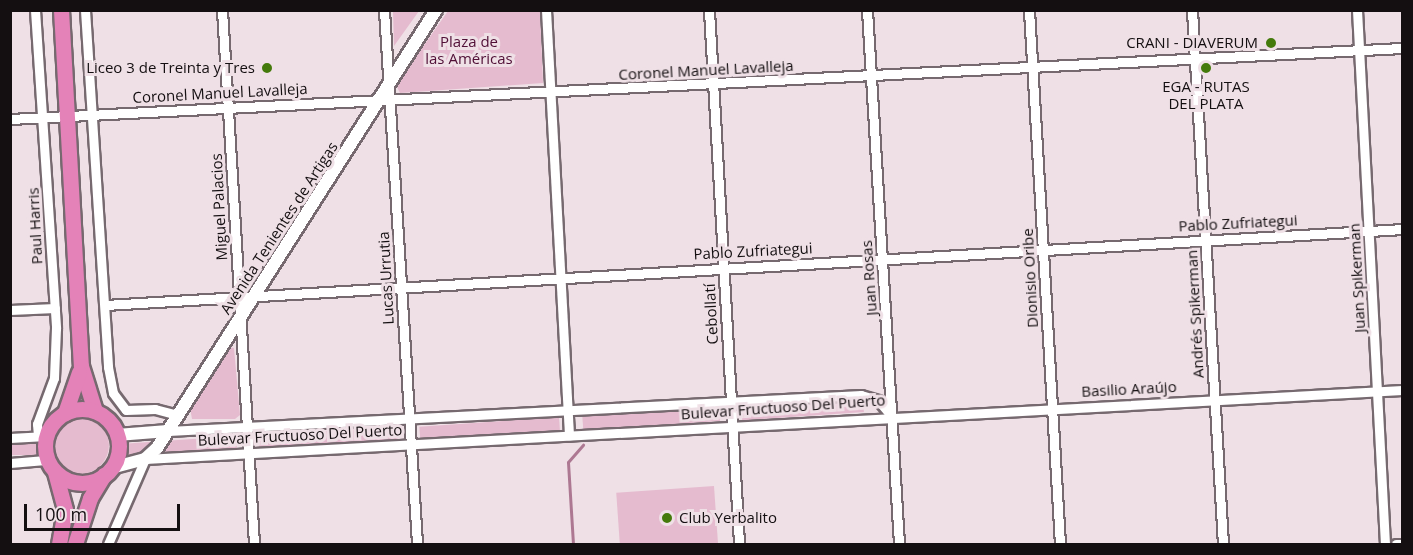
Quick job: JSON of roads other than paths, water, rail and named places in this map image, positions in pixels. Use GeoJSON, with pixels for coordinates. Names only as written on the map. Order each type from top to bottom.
{"type":"FeatureCollection","features":[{"type":"Feature","properties":{"kind":"highway"},"geometry":{"type":"LineString","coordinates":[[61,10],[81,366],[95,411],[112,425],[117,435],[118,452],[108,472],[90,498],[75,544]]}},
{"type":"Feature","properties":{"kind":"highway"},"geometry":{"type":"LineString","coordinates":[[59,544],[66,510],[42,436],[65,413],[81,366]]}},
{"type":"Feature","properties":{"kind":"highway"},"geometry":{"type":"LineString","coordinates":[[65,413],[95,411]]}},
{"type":"Feature","properties":{"kind":"highway"},"geometry":{"type":"LineString","coordinates":[[52,466],[64,478],[85,482],[108,472]]}},
{"type":"Feature","properties":{"kind":"street","name":"Paul Harris"},"geometry":{"type":"LineString","coordinates":[[35,10],[44,117],[55,308],[54,378],[37,424],[42,436]]}},
{"type":"Feature","properties":{"kind":"street"},"geometry":{"type":"LineString","coordinates":[[85,10],[108,367],[120,406],[133,412],[155,409],[178,415]]}},
{"type":"Feature","properties":{"kind":"street","name":"Miguel Palacios"},"geometry":{"type":"LineString","coordinates":[[222,10],[254,544]]}},
{"type":"Feature","properties":{"kind":"street"},"geometry":{"type":"LineString","coordinates":[[384,10],[389,83]]}},
{"type":"Feature","properties":{"kind":"street","name":"Avenida Tenientes de Artigas"},"geometry":{"type":"LineString","coordinates":[[145,459],[158,448],[240,316],[384,100],[389,83],[436,10]]}},
{"type":"Feature","properties":{"kind":"street"},"geometry":{"type":"LineString","coordinates":[[546,10],[562,277],[568,435]]}},
{"type":"Feature","properties":{"kind":"street","name":"Cebollatí"},"geometry":{"type":"LineString","coordinates":[[710,10],[739,544]]}},
{"type":"Feature","properties":{"kind":"street","name":"Juan Rosas"},"geometry":{"type":"LineString","coordinates":[[867,10],[899,544]]}},
{"type":"Feature","properties":{"kind":"street","name":"Dionisio Oribe"},"geometry":{"type":"LineString","coordinates":[[1029,10],[1060,544]]}},
{"type":"Feature","properties":{"kind":"street","name":"Andrés Spikerman"},"geometry":{"type":"LineString","coordinates":[[1192,10],[1223,544]]}},
{"type":"Feature","properties":{"kind":"street","name":"Juan Spikerman"},"geometry":{"type":"LineString","coordinates":[[1357,10],[1379,391],[1385,544]]}},
{"type":"Feature","properties":{"kind":"street","name":"Coronel Manuel Lavalleja"},"geometry":{"type":"LineString","coordinates":[[10,119],[714,86],[870,75],[1402,48]]}},
{"type":"Feature","properties":{"kind":"street","name":"Lucas Urrutia"},"geometry":{"type":"LineString","coordinates":[[384,100],[401,286],[417,544]]}},
{"type":"Feature","properties":{"kind":"street","name":"Pablo Zufriategui"},"geometry":{"type":"LineString","coordinates":[[105,305],[1402,229]]}},
{"type":"Feature","properties":{"kind":"street"},"geometry":{"type":"LineString","coordinates":[[10,310],[55,308]]}},
{"type":"Feature","properties":{"kind":"street","name":"Basilio Araújo"},"geometry":{"type":"LineString","coordinates":[[893,417],[1402,390]]}},
{"type":"Feature","properties":{"kind":"street","name":"Bulevar Fructuoso Del Puerto"},"geometry":{"type":"LineString","coordinates":[[117,435],[861,394],[878,400],[893,417]]}},
{"type":"Feature","properties":{"kind":"street","name":"Bulevar Fructuoso Del Puerto"},"geometry":{"type":"LineString","coordinates":[[108,472],[145,459],[893,417]]}},
{"type":"Feature","properties":{"kind":"street"},"geometry":{"type":"LineString","coordinates":[[10,438],[42,436]]}},
{"type":"Feature","properties":{"kind":"street"},"geometry":{"type":"LineString","coordinates":[[108,544],[145,459]]}},
{"type":"Feature","properties":{"kind":"street"},"geometry":{"type":"LineString","coordinates":[[10,463],[52,466]]}},
{"type":"Feature","properties":{"kind":"street"},"geometry":{"type":"LineString","coordinates":[[1396,544],[1402,544]]}},
{"type":"Feature","properties":{"kind":"waterway"},"geometry":{"type":"LineString","coordinates":[[573,544],[568,462],[583,445]]}},
{"type":"Feature","properties":{"kind":"place","name":"CRANI - DIAVERUM"},"geometry":{"type":"Point","coordinates":[1271,43]}},
{"type":"Feature","properties":{"kind":"place","name":"Liceo 3 de Treinta y Tres"},"geometry":{"type":"Point","coordinates":[267,68]}},
{"type":"Feature","properties":{"kind":"place","name":"EGA - RUTAS DEL PLATA"},"geometry":{"type":"Point","coordinates":[1206,68]}},
{"type":"Feature","properties":{"kind":"place","name":"Club Yerbalito"},"geometry":{"type":"Point","coordinates":[667,518]}},
{"type":"Feature","properties":{"kind":"park label","name":"Plaza de las Américas"},"geometry":{"type":"Point","coordinates":[469,50]}}]}
